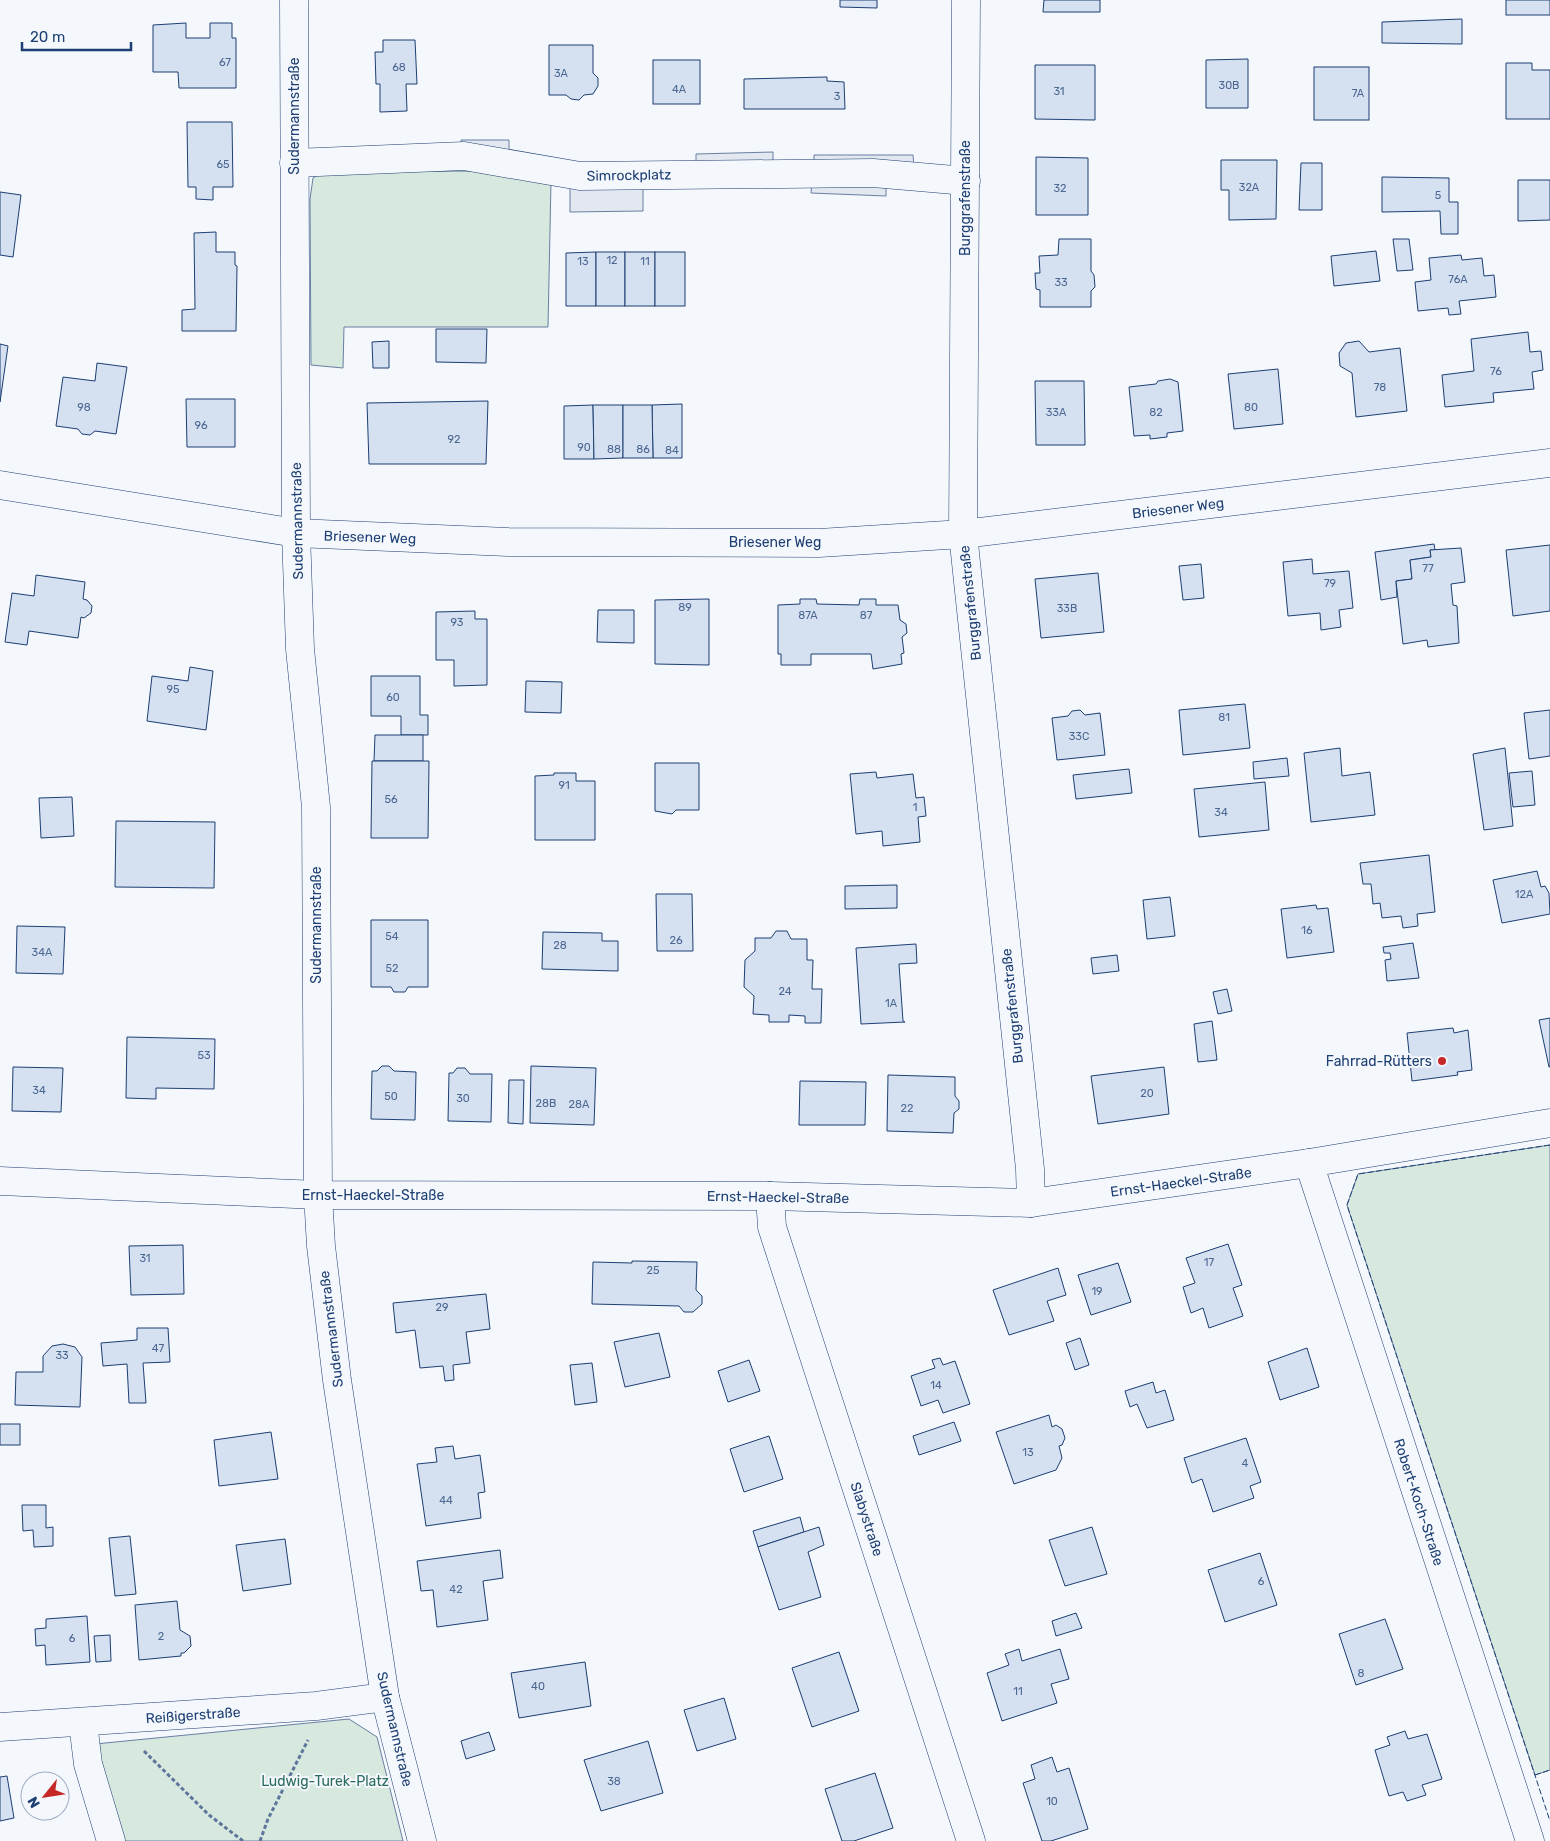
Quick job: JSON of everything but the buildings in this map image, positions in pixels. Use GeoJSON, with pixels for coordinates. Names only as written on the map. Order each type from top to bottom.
{"type":"FeatureCollection","features":[{"type":"Feature","properties":{"kind":"street","name":"Sudermannstraße"},"geometry":{"type":"LineString","coordinates":[[294,0],[296,533],[300,649],[316,807],[318,1195],[321,1246],[336,1380],[385,1697],[422,1841]]}},
{"type":"Feature","properties":{"kind":"street","name":"Burggrafenstraße"},"geometry":{"type":"LineString","coordinates":[[966,0],[963,534],[1032,1203]]}},
{"type":"Feature","properties":{"kind":"street","name":"Simrockplatz"},"geometry":{"type":"LineString","coordinates":[[294,163],[464,156],[580,176],[873,173],[966,181]]}},
{"type":"Feature","properties":{"kind":"street","name":"Briesener Weg"},"geometry":{"type":"LineString","coordinates":[[0,486],[296,533],[508,542],[819,543],[963,534],[1550,463]]}},
{"type":"Feature","properties":{"kind":"street","name":"Ernst-Haeckel-Straße"},"geometry":{"type":"LineString","coordinates":[[0,1181],[318,1195],[770,1196],[1032,1203],[1310,1163],[1550,1123]]}},
{"type":"Feature","properties":{"kind":"street","name":"Robert-Koch-Straße"},"geometry":{"type":"LineString","coordinates":[[1310,1163],[1530,1841]]}},
{"type":"Feature","properties":{"kind":"street","name":"Slabystraße"},"geometry":{"type":"LineString","coordinates":[[770,1196],[772,1227],[971,1841]]}},
{"type":"Feature","properties":{"kind":"street","name":"Reißigerstraße"},"geometry":{"type":"LineString","coordinates":[[0,1727],[83,1723],[316,1706],[385,1697]]}},
{"type":"Feature","properties":{"kind":"street"},"geometry":{"type":"LineString","coordinates":[[83,1723],[88,1764],[111,1841]]}},
{"type":"Feature","properties":{"kind":"path"},"geometry":{"type":"LineString","coordinates":[[260,1841],[268,1819],[316,1725],[316,1706]]}},
{"type":"Feature","properties":{"kind":"path"},"geometry":{"type":"LineString","coordinates":[[141,1718],[144,1752],[209,1815],[243,1841]]}},
{"type":"Feature","properties":{"kind":"green space"},"geometry":{"type":"Polygon","coordinates":[[[472,171],[551,181],[548,327],[344,327],[343,368],[311,365],[310,199],[313,178],[322,172],[472,171]]]}},
{"type":"Feature","properties":{"kind":"green space"},"geometry":{"type":"Polygon","coordinates":[[[1550,1145],[1550,1770],[1535,1775],[1347,1205],[1358,1174],[1550,1145]]]}},
{"type":"Feature","properties":{"kind":"green space","name":"Ludwig-Turek-Platz"},"geometry":{"type":"Polygon","coordinates":[[[349,1719],[377,1737],[403,1841],[124,1841],[95,1744],[349,1719]]]}},
{"type":"Feature","properties":{"kind":"shaded area"},"geometry":{"type":"Polygon","coordinates":[[[461,140],[509,140],[509,151],[462,151],[461,140]]]}},
{"type":"Feature","properties":{"kind":"shaded area"},"geometry":{"type":"Polygon","coordinates":[[[773,152],[773,163],[696,165],[696,154],[773,152]]]}},
{"type":"Feature","properties":{"kind":"shaded area"},"geometry":{"type":"Polygon","coordinates":[[[814,155],[913,155],[914,166],[814,167],[814,155]]]}},
{"type":"Feature","properties":{"kind":"shaded area"},"geometry":{"type":"Polygon","coordinates":[[[812,181],[886,185],[886,196],[811,193],[812,181]]]}},
{"type":"Feature","properties":{"kind":"shaded area"},"geometry":{"type":"Polygon","coordinates":[[[643,184],[643,211],[570,212],[570,185],[643,184]]]}},
{"type":"Feature","properties":{"kind":"fence"},"geometry":{"type":"LineString","coordinates":[[1550,1145],[1358,1174],[1347,1205],[1550,1821]]}},
{"type":"Feature","properties":{"kind":"fence"},"geometry":{"type":"LineString","coordinates":[[1535,1775],[1550,1770]]}},
{"type":"Feature","properties":{"kind":"place","name":"Fahrrad-Rütters"},"geometry":{"type":"Point","coordinates":[1442,1061]}}]}
